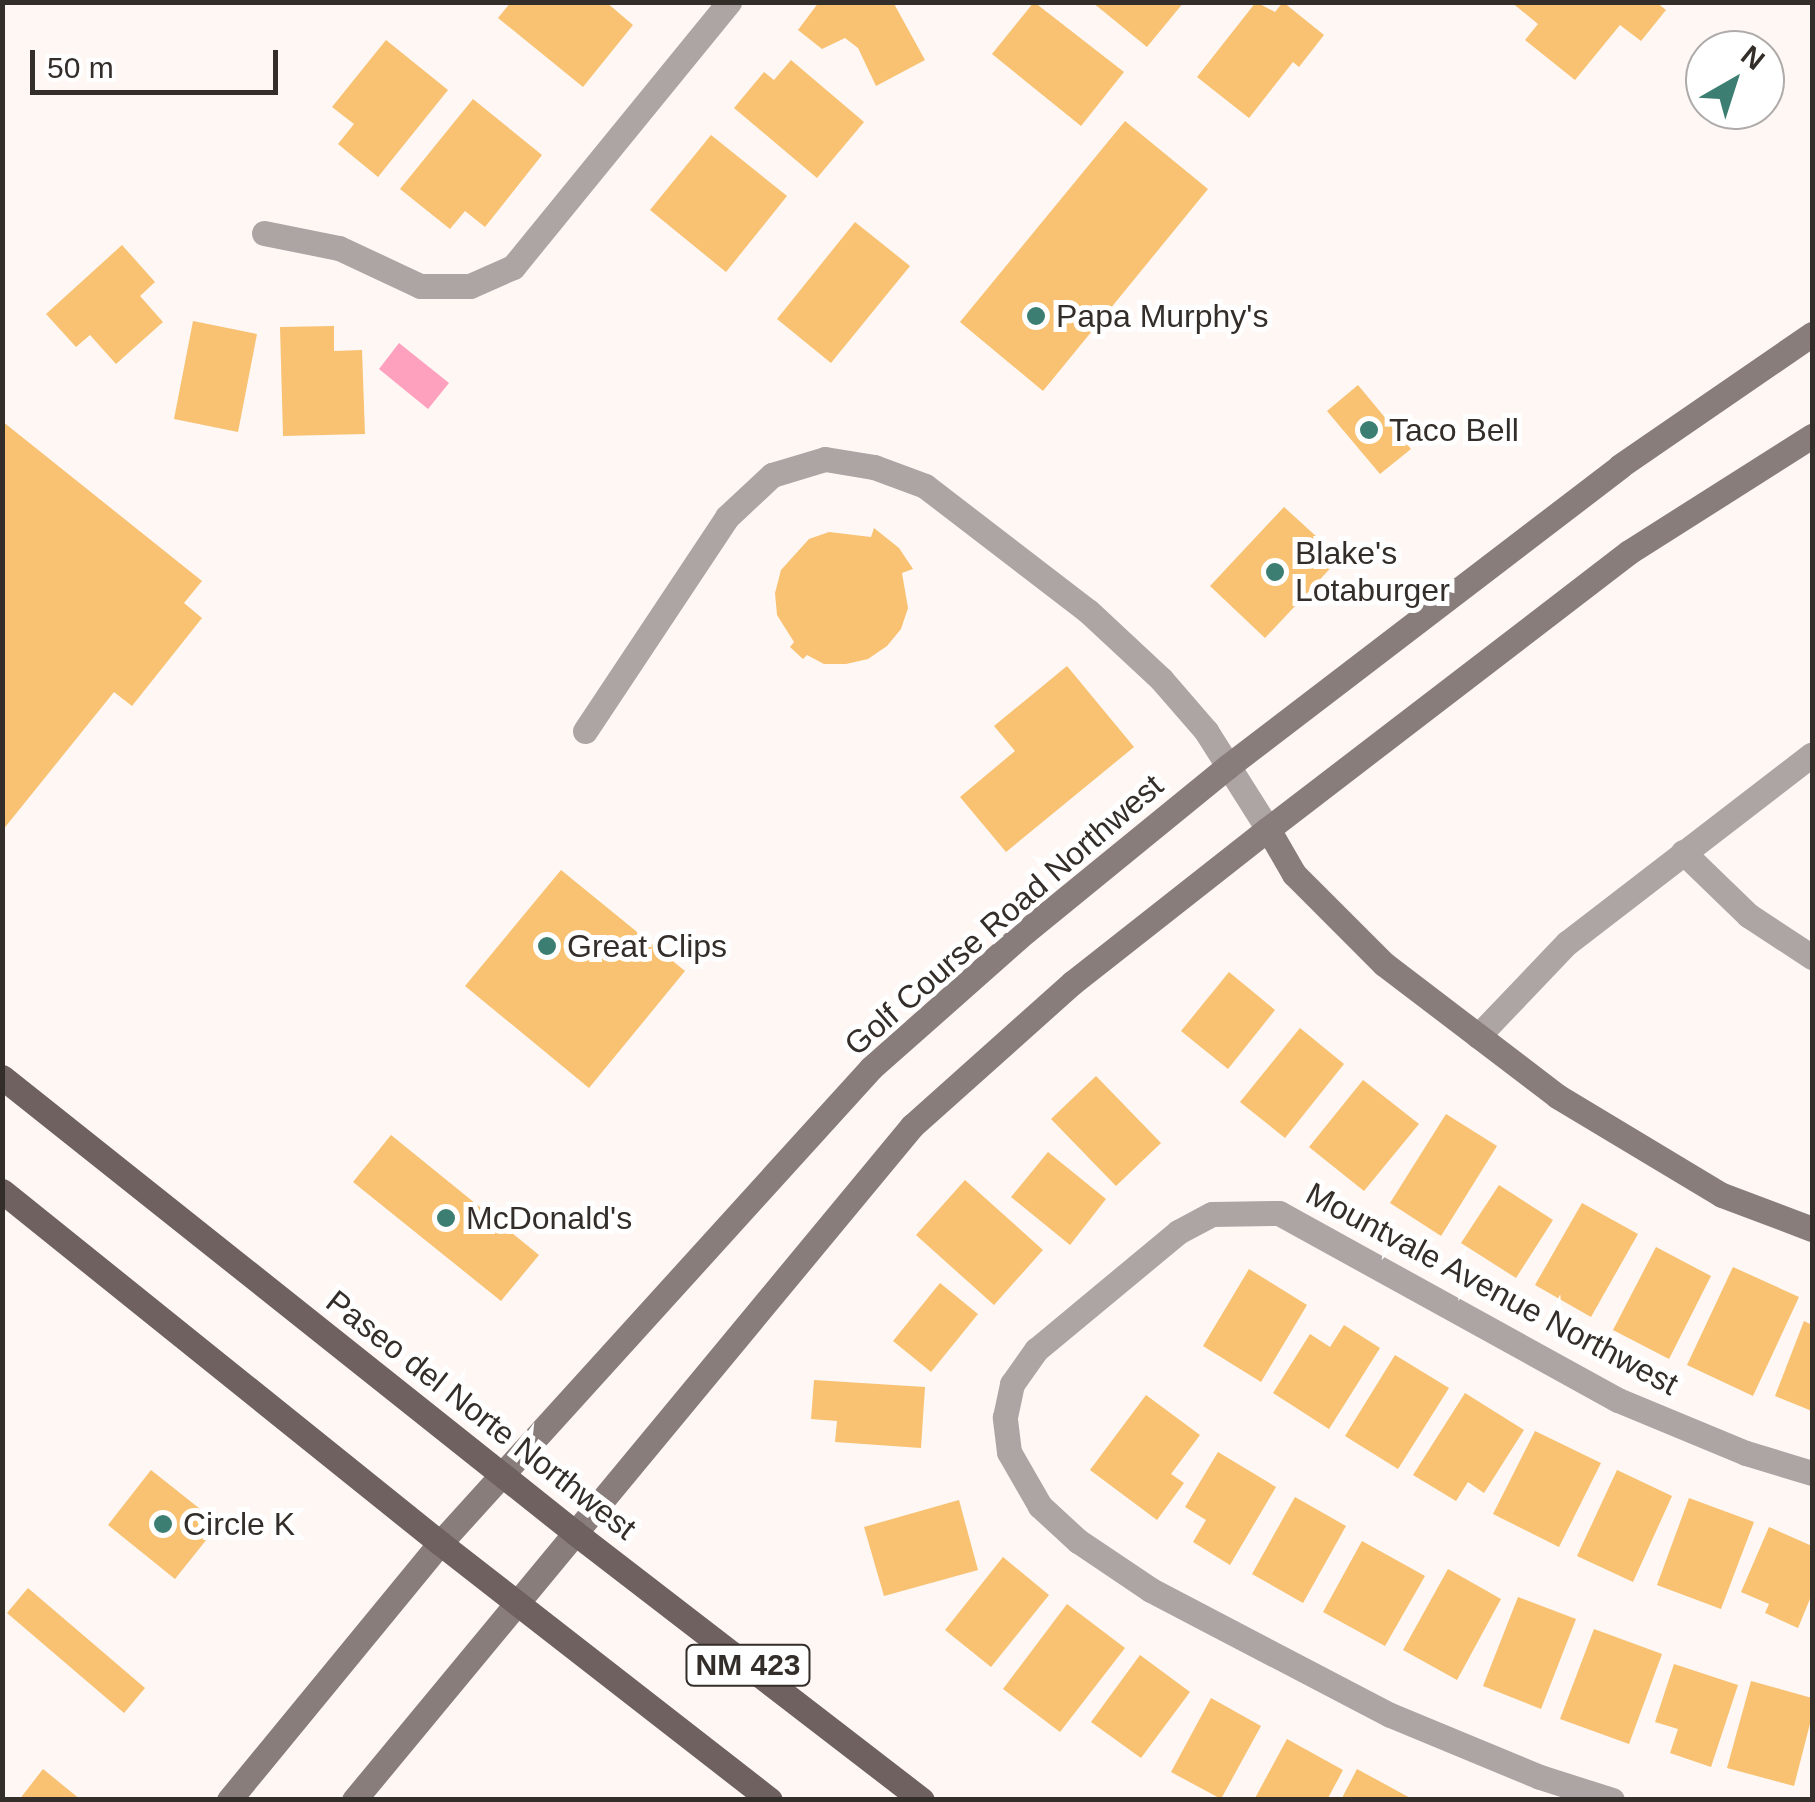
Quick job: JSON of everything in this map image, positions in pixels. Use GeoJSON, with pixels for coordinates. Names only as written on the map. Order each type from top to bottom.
{"type":"FeatureCollection","features":[{"type":"Feature","properties":{"kind":"main road","name":"Golf Course Road Northwest"},"geometry":{"type":"LineString","coordinates":[[229,1800],[440,1543],[871,1068],[1026,930],[1227,768],[1620,466],[1812,334]]}},
{"type":"Feature","properties":{"kind":"main road"},"geometry":{"type":"LineString","coordinates":[[354,1800],[912,1126],[1072,983],[1268,829],[1630,552],[1812,436]]}},
{"type":"Feature","properties":{"kind":"main road"},"geometry":{"type":"LineString","coordinates":[[1268,829],[1294,874],[1384,964],[1557,1096],[1722,1195],[1812,1229]]}},
{"type":"Feature","properties":{"kind":"main road","name":"Paseo del Norte Northwest"},"geometry":{"type":"LineString","coordinates":[[2,1077],[574,1532],[922,1800]]}},
{"type":"Feature","properties":{"kind":"main road"},"geometry":{"type":"LineString","coordinates":[[2,1191],[440,1543]]}},
{"type":"Feature","properties":{"kind":"main road","name":"NM 423"},"geometry":{"type":"LineString","coordinates":[[440,1543],[770,1800]]}},
{"type":"Feature","properties":{"kind":"street"},"geometry":{"type":"LineString","coordinates":[[264,233],[339,248],[420,286],[470,286],[513,267],[730,2]]}},
{"type":"Feature","properties":{"kind":"street"},"geometry":{"type":"LineString","coordinates":[[585,732],[726,517],[772,475],[825,460],[874,467],[925,486],[1054,582],[1161,679],[1206,731],[1268,829]]}},
{"type":"Feature","properties":{"kind":"street"},"geometry":{"type":"LineString","coordinates":[[1478,1036],[1567,943],[1812,754]]}},
{"type":"Feature","properties":{"kind":"street"},"geometry":{"type":"LineString","coordinates":[[1683,852],[1748,914],[1812,956]]}},
{"type":"Feature","properties":{"kind":"street","name":"Mountvale Avenue Northwest"},"geometry":{"type":"LineString","coordinates":[[1612,1800],[1540,1777],[1390,1715],[1151,1590],[1078,1540],[1040,1506],[1008,1452],[1004,1417],[1012,1384],[1028,1361],[1178,1232],[1212,1214],[1252,1210],[1279,1213],[1618,1400],[1746,1453],[1812,1473]]}},
{"type":"Feature","properties":{"kind":"shaded area"},"geometry":{"type":"Polygon","coordinates":[[[399,343],[449,383],[428,409],[379,369],[399,343]]]}},
{"type":"Feature","properties":{"kind":"building"},"geometry":{"type":"Polygon","coordinates":[[[511,2],[606,2],[633,25],[583,87],[498,18],[511,2]]]}},
{"type":"Feature","properties":{"kind":"building"},"geometry":{"type":"Polygon","coordinates":[[[819,2],[893,2],[925,60],[876,86],[858,48],[845,38],[822,49],[798,30],[819,2]]]}},
{"type":"Feature","properties":{"kind":"building"},"geometry":{"type":"Polygon","coordinates":[[[1034,2],[1124,72],[1081,126],[992,54],[1034,2]]]}},
{"type":"Feature","properties":{"kind":"building"},"geometry":{"type":"Polygon","coordinates":[[[1092,2],[1184,2],[1147,47],[1092,2]]]}},
{"type":"Feature","properties":{"kind":"building"},"geometry":{"type":"Polygon","coordinates":[[[1256,2],[1275,12],[1283,2],[1324,35],[1299,67],[1293,62],[1249,118],[1197,77],[1256,2]]]}},
{"type":"Feature","properties":{"kind":"building"},"geometry":{"type":"Polygon","coordinates":[[[1511,2],[1656,2],[1666,10],[1641,41],[1620,25],[1575,80],[1525,40],[1538,24],[1511,2]]]}},
{"type":"Feature","properties":{"kind":"building"},"geometry":{"type":"Polygon","coordinates":[[[386,40],[448,90],[378,177],[338,144],[354,124],[332,107],[386,40]]]}},
{"type":"Feature","properties":{"kind":"building"},"geometry":{"type":"Polygon","coordinates":[[[791,60],[864,122],[817,178],[734,108],[764,72],[774,80],[791,60]]]}},
{"type":"Feature","properties":{"kind":"building"},"geometry":{"type":"Polygon","coordinates":[[[473,99],[542,155],[485,227],[465,211],[450,229],[400,189],[473,99]]]}},
{"type":"Feature","properties":{"kind":"building"},"geometry":{"type":"Polygon","coordinates":[[[1125,121],[1208,189],[1043,391],[960,322],[1125,121]]]}},
{"type":"Feature","properties":{"kind":"building"},"geometry":{"type":"Polygon","coordinates":[[[711,135],[787,196],[726,272],[650,210],[711,135]]]}},
{"type":"Feature","properties":{"kind":"building"},"geometry":{"type":"Polygon","coordinates":[[[855,222],[910,266],[831,363],[777,319],[855,222]]]}},
{"type":"Feature","properties":{"kind":"building"},"geometry":{"type":"Polygon","coordinates":[[[122,245],[155,282],[140,296],[163,322],[116,364],[90,335],[76,347],[46,314],[122,245]]]}},
{"type":"Feature","properties":{"kind":"building"},"geometry":{"type":"Polygon","coordinates":[[[193,321],[257,334],[238,432],[174,419],[193,321]]]}},
{"type":"Feature","properties":{"kind":"building"},"geometry":{"type":"Polygon","coordinates":[[[334,326],[334,351],[362,350],[365,434],[283,436],[280,327],[334,326]]]}},
{"type":"Feature","properties":{"kind":"building","name":"Taco Bell"},"geometry":{"type":"Polygon","coordinates":[[[1358,385],[1411,449],[1380,474],[1327,411],[1358,385]]]}},
{"type":"Feature","properties":{"kind":"building"},"geometry":{"type":"Polygon","coordinates":[[[2,421],[202,581],[184,603],[202,618],[132,706],[114,692],[2,831],[2,421]]]}},
{"type":"Feature","properties":{"kind":"building","name":"Blake's Lotaburger"},"geometry":{"type":"Polygon","coordinates":[[[1284,507],[1340,558],[1265,638],[1210,586],[1284,507]]]}},
{"type":"Feature","properties":{"kind":"building"},"geometry":{"type":"Polygon","coordinates":[[[874,528],[899,548],[913,569],[902,573],[908,608],[901,629],[887,646],[868,659],[824,664],[807,655],[803,659],[790,647],[794,642],[777,615],[775,593],[781,570],[809,539],[829,532],[871,537],[874,528]]]}},
{"type":"Feature","properties":{"kind":"building"},"geometry":{"type":"Polygon","coordinates":[[[1067,666],[1134,747],[1006,852],[960,797],[1015,751],[994,726],[1067,666]]]}},
{"type":"Feature","properties":{"kind":"building"},"geometry":{"type":"Polygon","coordinates":[[[561,870],[685,971],[589,1088],[465,986],[561,870]]]}},
{"type":"Feature","properties":{"kind":"building"},"geometry":{"type":"Polygon","coordinates":[[[1229,972],[1275,1010],[1228,1069],[1181,1031],[1229,972]]]}},
{"type":"Feature","properties":{"kind":"building"},"geometry":{"type":"Polygon","coordinates":[[[1300,1028],[1344,1064],[1285,1138],[1240,1102],[1300,1028]]]}},
{"type":"Feature","properties":{"kind":"building"},"geometry":{"type":"Polygon","coordinates":[[[1096,1076],[1161,1143],[1116,1186],[1051,1119],[1096,1076]]]}},
{"type":"Feature","properties":{"kind":"building"},"geometry":{"type":"Polygon","coordinates":[[[1363,1080],[1419,1124],[1364,1191],[1309,1147],[1363,1080]]]}},
{"type":"Feature","properties":{"kind":"building"},"geometry":{"type":"Polygon","coordinates":[[[1446,1114],[1497,1146],[1441,1236],[1390,1203],[1446,1114]]]}},
{"type":"Feature","properties":{"kind":"building","name":"McDonald's"},"geometry":{"type":"Polygon","coordinates":[[[391,1135],[539,1255],[501,1301],[353,1182],[391,1135]]]}},
{"type":"Feature","properties":{"kind":"building"},"geometry":{"type":"Polygon","coordinates":[[[1048,1152],[1106,1199],[1070,1245],[1011,1197],[1048,1152]]]}},
{"type":"Feature","properties":{"kind":"building"},"geometry":{"type":"Polygon","coordinates":[[[965,1180],[1043,1250],[994,1305],[916,1235],[965,1180]]]}},
{"type":"Feature","properties":{"kind":"building"},"geometry":{"type":"Polygon","coordinates":[[[1499,1185],[1553,1220],[1516,1278],[1461,1243],[1499,1185]]]}},
{"type":"Feature","properties":{"kind":"building"},"geometry":{"type":"Polygon","coordinates":[[[1582,1203],[1638,1234],[1591,1317],[1535,1285],[1582,1203]]]}},
{"type":"Feature","properties":{"kind":"building"},"geometry":{"type":"Polygon","coordinates":[[[1656,1247],[1711,1276],[1669,1359],[1613,1330],[1656,1247]]]}},
{"type":"Feature","properties":{"kind":"building"},"geometry":{"type":"Polygon","coordinates":[[[1733,1267],[1799,1297],[1753,1396],[1687,1365],[1733,1267]]]}},
{"type":"Feature","properties":{"kind":"building"},"geometry":{"type":"Polygon","coordinates":[[[1249,1269],[1307,1305],[1261,1382],[1203,1346],[1249,1269]]]}},
{"type":"Feature","properties":{"kind":"building"},"geometry":{"type":"Polygon","coordinates":[[[940,1283],[978,1314],[931,1372],[893,1341],[940,1283]]]}},
{"type":"Feature","properties":{"kind":"building"},"geometry":{"type":"Polygon","coordinates":[[[1804,1321],[1812,1325],[1812,1411],[1775,1396],[1804,1321]]]}},
{"type":"Feature","properties":{"kind":"building"},"geometry":{"type":"Polygon","coordinates":[[[1344,1325],[1380,1348],[1329,1429],[1273,1393],[1310,1334],[1330,1347],[1344,1325]]]}},
{"type":"Feature","properties":{"kind":"building"},"geometry":{"type":"Polygon","coordinates":[[[1395,1355],[1449,1388],[1398,1469],[1345,1436],[1395,1355]]]}},
{"type":"Feature","properties":{"kind":"building"},"geometry":{"type":"Polygon","coordinates":[[[814,1380],[925,1387],[921,1448],[835,1442],[837,1421],[811,1419],[814,1380]]]}},
{"type":"Feature","properties":{"kind":"building"},"geometry":{"type":"Polygon","coordinates":[[[1465,1393],[1524,1430],[1484,1493],[1468,1482],[1456,1501],[1413,1475],[1465,1393]]]}},
{"type":"Feature","properties":{"kind":"building"},"geometry":{"type":"Polygon","coordinates":[[[1146,1395],[1200,1435],[1171,1474],[1184,1483],[1157,1520],[1090,1470],[1146,1395]]]}},
{"type":"Feature","properties":{"kind":"building"},"geometry":{"type":"Polygon","coordinates":[[[1535,1431],[1601,1463],[1559,1547],[1493,1514],[1535,1431]]]}},
{"type":"Feature","properties":{"kind":"building"},"geometry":{"type":"Polygon","coordinates":[[[1218,1452],[1276,1487],[1230,1565],[1193,1542],[1206,1520],[1185,1507],[1218,1452]]]}},
{"type":"Feature","properties":{"kind":"building","name":"Circle K"},"geometry":{"type":"Polygon","coordinates":[[[151,1470],[219,1524],[175,1579],[108,1525],[151,1470]]]}},
{"type":"Feature","properties":{"kind":"building"},"geometry":{"type":"Polygon","coordinates":[[[1617,1470],[1672,1496],[1633,1582],[1577,1556],[1617,1470]]]}},
{"type":"Feature","properties":{"kind":"building"},"geometry":{"type":"Polygon","coordinates":[[[1295,1497],[1346,1526],[1303,1603],[1252,1574],[1295,1497]]]}},
{"type":"Feature","properties":{"kind":"building"},"geometry":{"type":"Polygon","coordinates":[[[1689,1498],[1754,1522],[1721,1609],[1657,1585],[1689,1498]]]}},
{"type":"Feature","properties":{"kind":"building"},"geometry":{"type":"Polygon","coordinates":[[[959,1500],[978,1570],[884,1596],[864,1527],[959,1500]]]}},
{"type":"Feature","properties":{"kind":"building"},"geometry":{"type":"Polygon","coordinates":[[[1769,1527],[1812,1546],[1812,1594],[1798,1628],[1765,1613],[1769,1604],[1741,1592],[1769,1527]]]}},
{"type":"Feature","properties":{"kind":"building"},"geometry":{"type":"Polygon","coordinates":[[[1362,1541],[1425,1576],[1385,1646],[1323,1612],[1362,1541]]]}},
{"type":"Feature","properties":{"kind":"building"},"geometry":{"type":"Polygon","coordinates":[[[1003,1557],[1049,1595],[991,1667],[945,1630],[1003,1557]]]}},
{"type":"Feature","properties":{"kind":"building"},"geometry":{"type":"Polygon","coordinates":[[[1448,1569],[1501,1599],[1457,1680],[1403,1650],[1448,1569]]]}},
{"type":"Feature","properties":{"kind":"building"},"geometry":{"type":"Polygon","coordinates":[[[28,1588],[145,1688],[124,1713],[7,1613],[28,1588]]]}},
{"type":"Feature","properties":{"kind":"building"},"geometry":{"type":"Polygon","coordinates":[[[1518,1597],[1576,1619],[1541,1709],[1483,1686],[1518,1597]]]}},
{"type":"Feature","properties":{"kind":"building"},"geometry":{"type":"Polygon","coordinates":[[[1067,1604],[1125,1648],[1060,1732],[1003,1689],[1067,1604]]]}},
{"type":"Feature","properties":{"kind":"building"},"geometry":{"type":"Polygon","coordinates":[[[1594,1629],[1662,1654],[1629,1744],[1560,1719],[1594,1629]]]}},
{"type":"Feature","properties":{"kind":"building"},"geometry":{"type":"Polygon","coordinates":[[[1140,1655],[1190,1692],[1141,1758],[1091,1722],[1140,1655]]]}},
{"type":"Feature","properties":{"kind":"building"},"geometry":{"type":"Polygon","coordinates":[[[1674,1664],[1738,1685],[1711,1767],[1670,1753],[1678,1729],[1655,1722],[1674,1664]]]}},
{"type":"Feature","properties":{"kind":"building"},"geometry":{"type":"Polygon","coordinates":[[[1751,1681],[1812,1698],[1812,1716],[1794,1786],[1727,1768],[1751,1681]]]}},
{"type":"Feature","properties":{"kind":"building"},"geometry":{"type":"Polygon","coordinates":[[[1211,1698],[1261,1726],[1221,1799],[1171,1772],[1211,1698]]]}},
{"type":"Feature","properties":{"kind":"building"},"geometry":{"type":"Polygon","coordinates":[[[1287,1739],[1343,1770],[1327,1800],[1254,1800],[1287,1739]]]}},
{"type":"Feature","properties":{"kind":"building"},"geometry":{"type":"Polygon","coordinates":[[[43,1769],[81,1800],[19,1800],[43,1769]]]}},
{"type":"Feature","properties":{"kind":"building"},"geometry":{"type":"Polygon","coordinates":[[[1357,1769],[1414,1800],[1341,1800],[1357,1769]]]}},
{"type":"Feature","properties":{"kind":"place","name":"Papa Murphy's"},"geometry":{"type":"Point","coordinates":[1036,316]}},
{"type":"Feature","properties":{"kind":"place","name":"Taco Bell"},"geometry":{"type":"Point","coordinates":[1369,430]}},
{"type":"Feature","properties":{"kind":"place","name":"Blake's Lotaburger"},"geometry":{"type":"Point","coordinates":[1275,572]}},
{"type":"Feature","properties":{"kind":"place","name":"Great Clips"},"geometry":{"type":"Point","coordinates":[547,946]}},
{"type":"Feature","properties":{"kind":"place","name":"McDonald's"},"geometry":{"type":"Point","coordinates":[446,1218]}},
{"type":"Feature","properties":{"kind":"place","name":"Circle K"},"geometry":{"type":"Point","coordinates":[163,1524]}}]}
